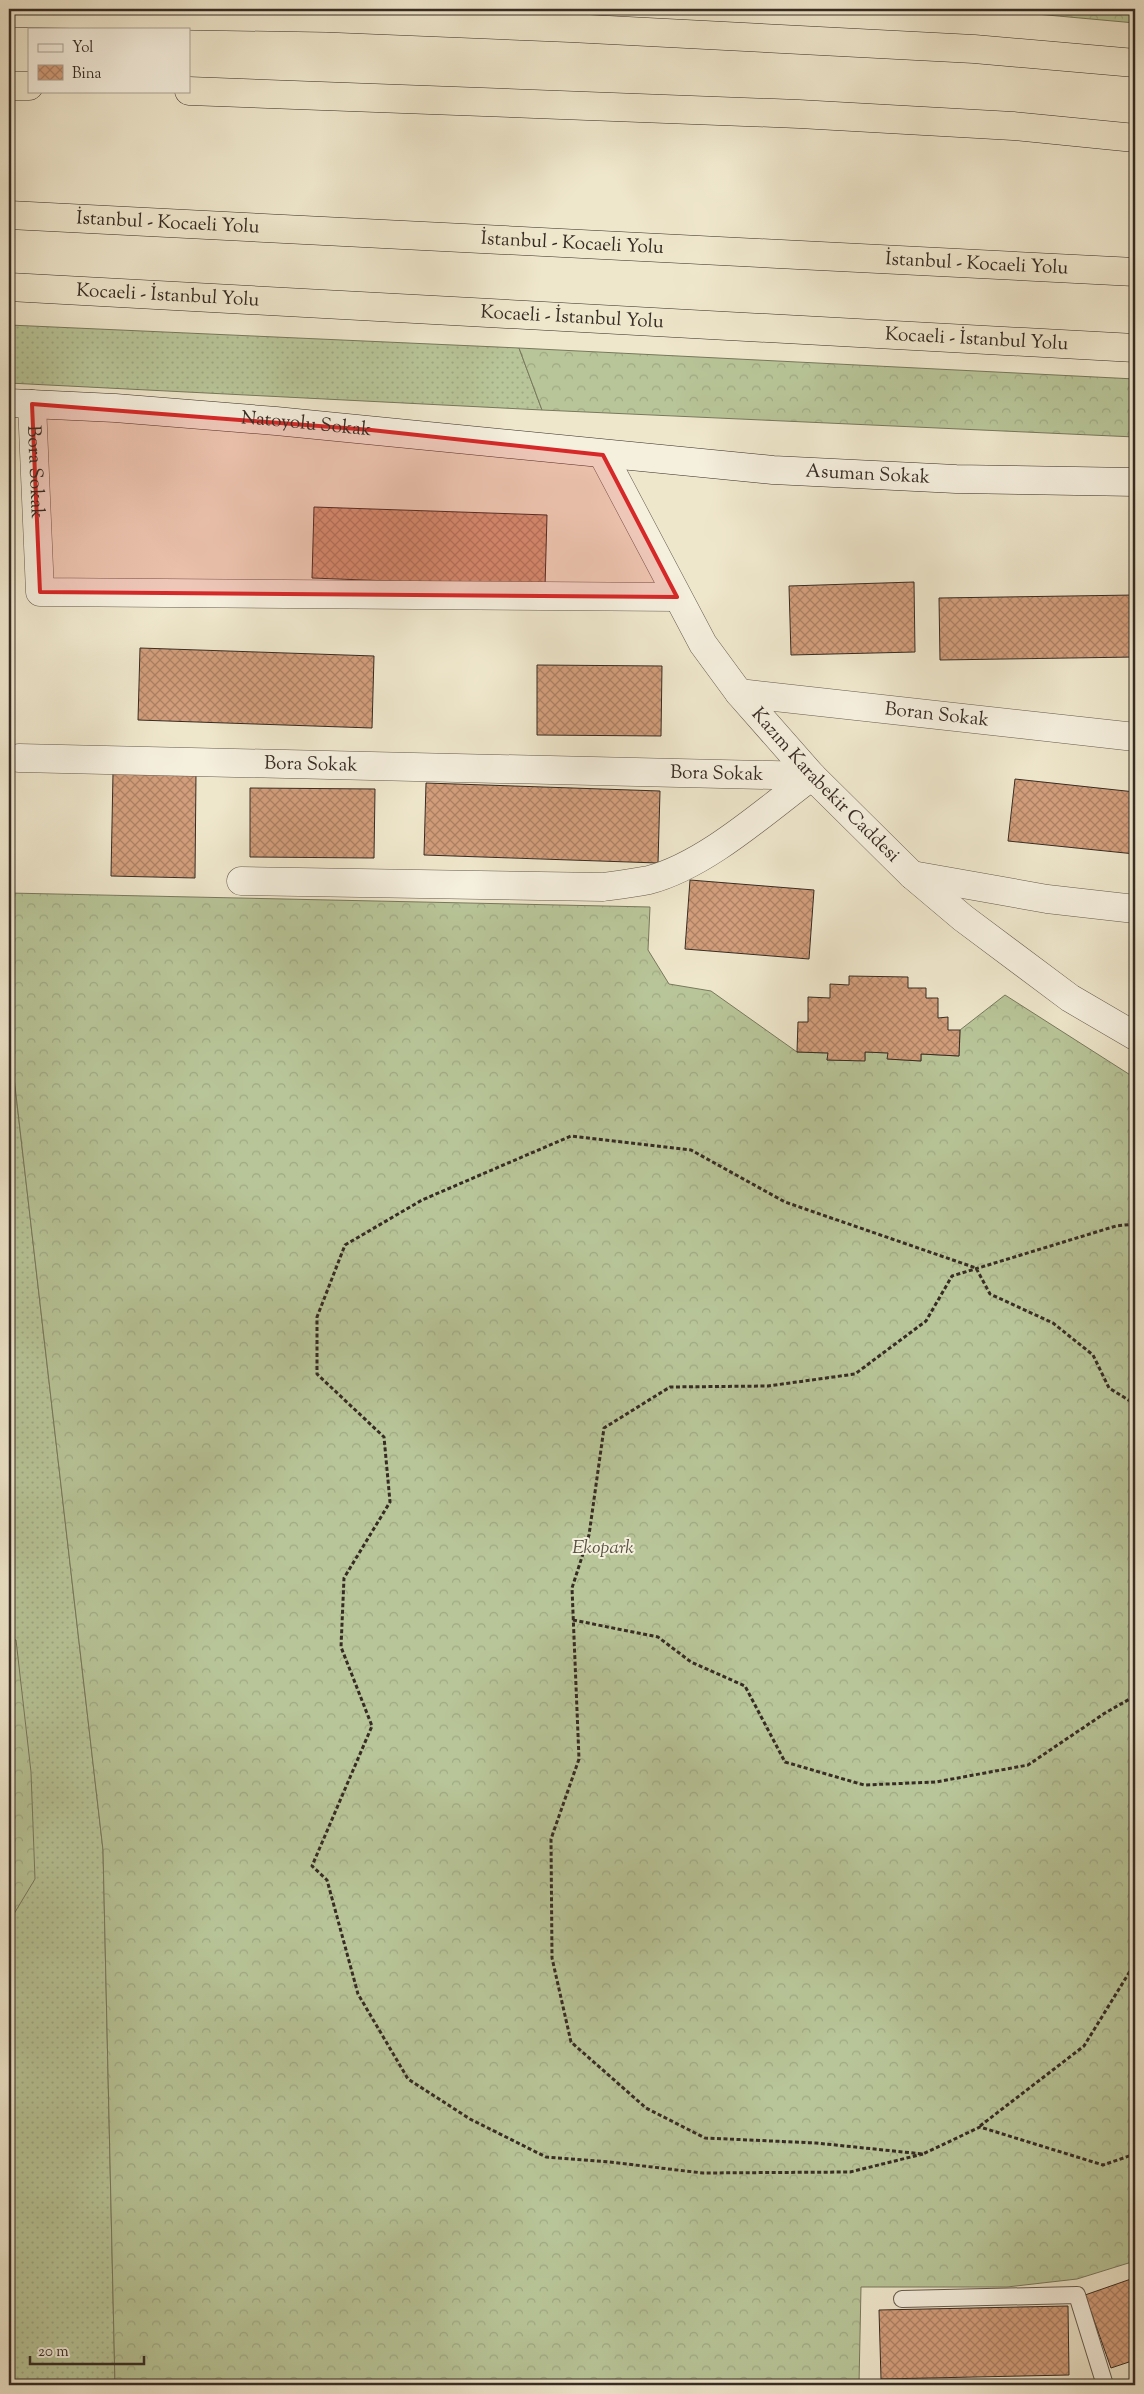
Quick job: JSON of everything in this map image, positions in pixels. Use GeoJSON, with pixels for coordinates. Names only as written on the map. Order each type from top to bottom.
{"type":"FeatureCollection","features":[{"type":"Feature","properties":{"kind":"highway"},"geometry":{"type":"LineString","coordinates":[[9,13],[328,18],[570,28],[974,49],[1135,64]]}},
{"type":"Feature","properties":{"kind":"highway"},"geometry":{"type":"LineString","coordinates":[[9,86],[28,86]]}},
{"type":"Feature","properties":{"kind":"highway"},"geometry":{"type":"LineString","coordinates":[[190,91],[790,113],[1013,126],[1135,138]]}},
{"type":"Feature","properties":{"kind":"highway","name":"İstanbul - Kocaeli Yolu"},"geometry":{"type":"LineString","coordinates":[[9,215],[1135,272]]}},
{"type":"Feature","properties":{"kind":"highway","name":"Kocaeli - İstanbul Yolu"},"geometry":{"type":"LineString","coordinates":[[9,287],[1135,348]]}},
{"type":"Feature","properties":{"kind":"street","name":"Natoyolu Sokak"},"geometry":{"type":"LineString","coordinates":[[20,403],[276,421],[603,455]]}},
{"type":"Feature","properties":{"kind":"street","name":"Bora Sokak"},"geometry":{"type":"LineString","coordinates":[[20,403],[40,592],[677,597]]}},
{"type":"Feature","properties":{"kind":"street","name":"Asuman Sokak"},"geometry":{"type":"LineString","coordinates":[[603,455],[774,470],[956,478],[1135,482]]}},
{"type":"Feature","properties":{"kind":"street","name":"Kazım Karabekir Caddesi"},"geometry":{"type":"LineString","coordinates":[[603,455],[703,644],[739,693],[812,776],[912,875],[963,918],[1070,998],[1135,1036]]}},
{"type":"Feature","properties":{"kind":"street","name":"Boran Sokak"},"geometry":{"type":"LineString","coordinates":[[739,693],[1135,737]]}},
{"type":"Feature","properties":{"kind":"street","name":"Bora Sokak"},"geometry":{"type":"LineString","coordinates":[[19,758],[812,776]]}},
{"type":"Feature","properties":{"kind":"street","name":"Bora Sokak"},"geometry":{"type":"LineString","coordinates":[[241,881],[603,887],[649,880],[690,863],[744,828],[812,776]]}},
{"type":"Feature","properties":{"kind":"street"},"geometry":{"type":"LineString","coordinates":[[912,875],[1047,899],[1135,909]]}},
{"type":"Feature","properties":{"kind":"lane"},"geometry":{"type":"LineString","coordinates":[[902,2299],[1078,2295],[1105,2385]]}},
{"type":"Feature","properties":{"kind":"path"},"geometry":{"type":"LineString","coordinates":[[1135,1404],[1109,1388],[1093,1354],[1053,1324],[990,1294],[976,1268],[785,1202],[691,1150],[571,1136],[422,1200],[345,1245],[317,1317],[317,1374],[384,1437],[390,1502],[344,1578],[341,1647],[372,1726],[312,1866],[327,1880],[358,1994],[408,2079],[470,2119],[546,2157],[704,2173],[850,2172],[923,2154],[980,2126],[1084,2046],[1135,1963]]}},
{"type":"Feature","properties":{"kind":"path"},"geometry":{"type":"LineString","coordinates":[[923,2154],[816,2143],[705,2138],[646,2108],[571,2042],[552,1958],[551,1839],[579,1759],[572,1588],[589,1535],[604,1428],[670,1387],[768,1386],[855,1374],[926,1321],[952,1276],[1116,1226],[1135,1224]]}},
{"type":"Feature","properties":{"kind":"path"},"geometry":{"type":"LineString","coordinates":[[573,1620],[658,1637],[691,1662],[745,1686],[785,1762],[864,1785],[936,1782],[1028,1764],[1104,1713],[1135,1696]]}},
{"type":"Feature","properties":{"kind":"path"},"geometry":{"type":"LineString","coordinates":[[980,2126],[1103,2165],[1135,2154]]}},
{"type":"Feature","properties":{"kind":"highlighted area"},"geometry":{"type":"Polygon","coordinates":[[[32,404],[371,430],[603,455],[677,597],[40,592],[32,404]]]}},
{"type":"Feature","properties":{"kind":"green space"},"geometry":{"type":"Polygon","coordinates":[[[981,9],[1135,9],[1135,23],[981,9]]]}},
{"type":"Feature","properties":{"kind":"green space"},"geometry":{"type":"Polygon","coordinates":[[[9,325],[519,348],[542,410],[9,383],[9,325]]]}},
{"type":"Feature","properties":{"kind":"green space"},"geometry":{"type":"Polygon","coordinates":[[[519,348],[1135,379],[1135,437],[542,410],[519,348]]]}},
{"type":"Feature","properties":{"kind":"green space","name":"Ekopark"},"geometry":{"type":"Polygon","coordinates":[[[9,893],[650,907],[648,950],[669,984],[711,991],[797,1052],[828,1053],[827,1060],[865,1060],[865,1052],[888,1053],[888,1059],[921,1061],[921,1054],[959,1056],[960,1030],[1005,995],[1135,1078],[1135,2261],[1077,2279],[1007,2287],[861,2287],[859,2384],[115,2385],[103,1850],[9,1034],[9,893]]]}},
{"type":"Feature","properties":{"kind":"green space"},"geometry":{"type":"Polygon","coordinates":[[[9,1034],[103,1850],[115,2385],[9,2385],[9,1034]]]}},
{"type":"Feature","properties":{"kind":"green space"},"geometry":{"type":"Polygon","coordinates":[[[9,1638],[16,1640],[31,1772],[35,1879],[9,1922],[9,1638]]]}},
{"type":"Feature","properties":{"kind":"building"},"geometry":{"type":"Polygon","coordinates":[[[314,507],[547,515],[545,587],[312,578],[314,507]]]}},
{"type":"Feature","properties":{"kind":"building"},"geometry":{"type":"Polygon","coordinates":[[[914,582],[915,652],[791,655],[789,586],[914,582]]]}},
{"type":"Feature","properties":{"kind":"building"},"geometry":{"type":"Polygon","coordinates":[[[1135,595],[1135,657],[940,660],[939,598],[1135,595]]]}},
{"type":"Feature","properties":{"kind":"building"},"geometry":{"type":"Polygon","coordinates":[[[140,648],[374,656],[372,728],[138,720],[140,648]]]}},
{"type":"Feature","properties":{"kind":"building"},"geometry":{"type":"Polygon","coordinates":[[[537,665],[662,666],[661,736],[537,735],[537,665]]]}},
{"type":"Feature","properties":{"kind":"building"},"geometry":{"type":"Polygon","coordinates":[[[113,772],[196,773],[195,878],[111,876],[113,772]]]}},
{"type":"Feature","properties":{"kind":"building"},"geometry":{"type":"Polygon","coordinates":[[[1015,779],[1135,792],[1135,854],[1008,841],[1015,779]]]}},
{"type":"Feature","properties":{"kind":"building"},"geometry":{"type":"Polygon","coordinates":[[[426,783],[660,791],[658,863],[424,855],[426,783]]]}},
{"type":"Feature","properties":{"kind":"building"},"geometry":{"type":"Polygon","coordinates":[[[250,788],[375,789],[374,858],[250,857],[250,788]]]}},
{"type":"Feature","properties":{"kind":"building"},"geometry":{"type":"Polygon","coordinates":[[[690,880],[814,890],[809,959],[685,949],[690,880]]]}},
{"type":"Feature","properties":{"kind":"building"},"geometry":{"type":"Polygon","coordinates":[[[849,976],[908,977],[908,988],[926,988],[926,998],[938,998],[938,1018],[948,1017],[948,1030],[960,1030],[959,1056],[921,1054],[921,1061],[887,1059],[888,1053],[865,1052],[865,1061],[827,1060],[828,1053],[797,1052],[798,1022],[808,1022],[808,997],[830,998],[830,984],[849,985],[849,976]]]}},
{"type":"Feature","properties":{"kind":"building"},"geometry":{"type":"Polygon","coordinates":[[[1131,2279],[1135,2291],[1135,2360],[1111,2368],[1085,2295],[1131,2279]]]}},
{"type":"Feature","properties":{"kind":"building"},"geometry":{"type":"Polygon","coordinates":[[[1068,2306],[1069,2375],[881,2379],[879,2310],[1068,2306]]]}}]}
